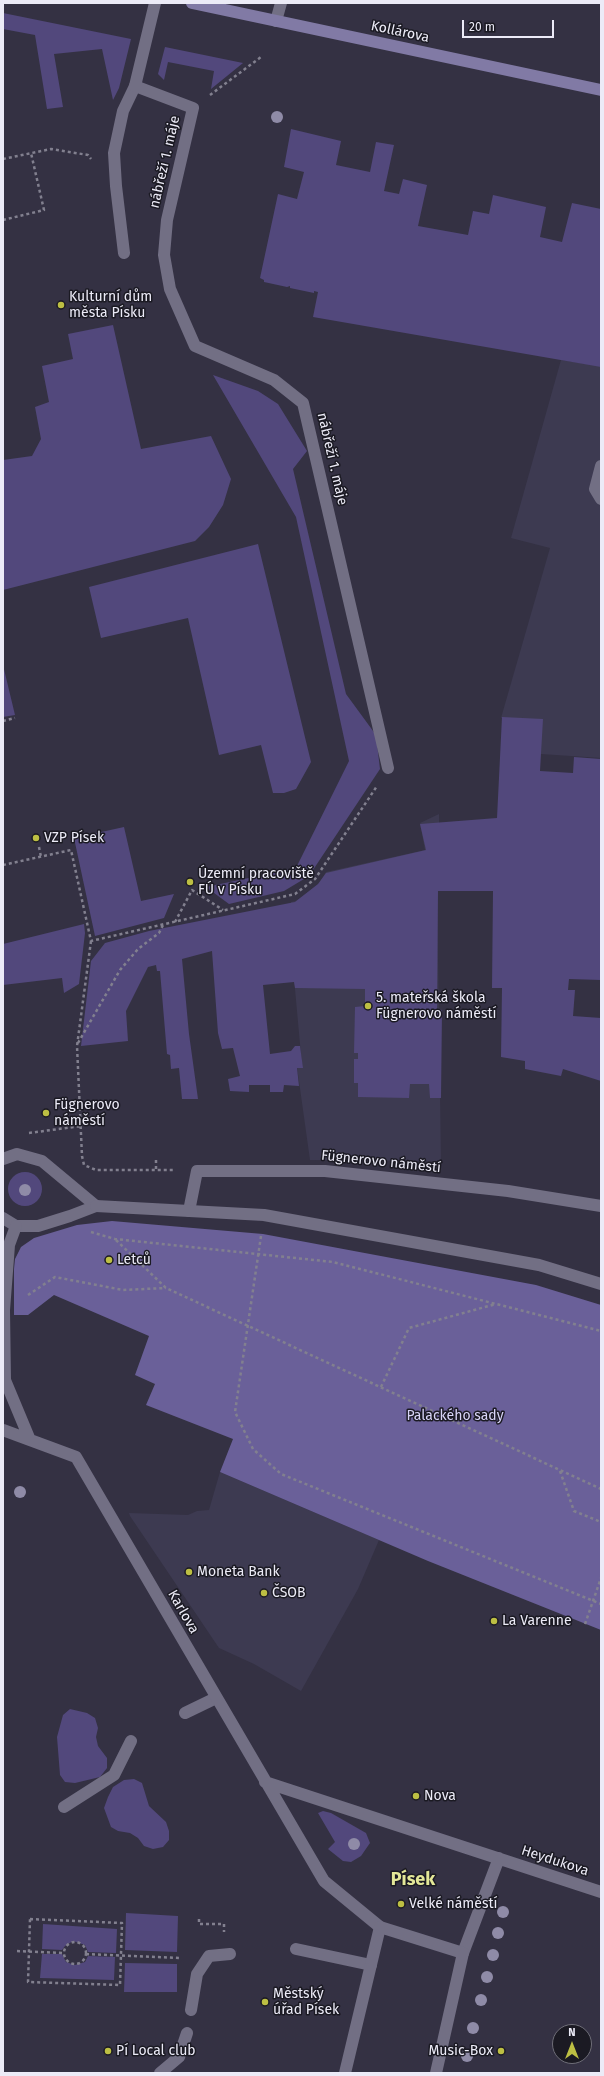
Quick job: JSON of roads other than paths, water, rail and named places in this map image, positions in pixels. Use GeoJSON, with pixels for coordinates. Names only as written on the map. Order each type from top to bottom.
{"type":"FeatureCollection","features":[{"type":"Feature","properties":{"kind":"main road","name":"Kollárova"},"geometry":{"type":"LineString","coordinates":[[192,3],[601,90]]}},
{"type":"Feature","properties":{"kind":"street"},"geometry":{"type":"LineString","coordinates":[[124,253],[116,186],[114,153],[123,111],[135,86],[155,3]]}},
{"type":"Feature","properties":{"kind":"street"},"geometry":{"type":"LineString","coordinates":[[276,21],[281,3]]}},
{"type":"Feature","properties":{"kind":"street","name":"nábřeží 1. máje"},"geometry":{"type":"LineString","coordinates":[[135,86],[193,108],[167,220],[164,255],[170,289],[195,346],[274,380],[303,403],[388,768]]}},
{"type":"Feature","properties":{"kind":"street"},"geometry":{"type":"LineString","coordinates":[[601,466],[595,489],[601,499]]}},
{"type":"Feature","properties":{"kind":"street"},"geometry":{"type":"LineString","coordinates":[[3,1159],[17,1154],[42,1161],[96,1206]]}},
{"type":"Feature","properties":{"kind":"street","name":"Fügnerovo náměstí"},"geometry":{"type":"LineString","coordinates":[[189,1211],[197,1171],[325,1171],[508,1191],[601,1206]]}},
{"type":"Feature","properties":{"kind":"street"},"geometry":{"type":"LineString","coordinates":[[3,1218],[16,1226],[38,1226],[96,1206],[264,1215],[539,1264],[601,1284]]}},
{"type":"Feature","properties":{"kind":"street"},"geometry":{"type":"LineString","coordinates":[[16,1226],[10,1245],[3,1310],[5,1380],[30,1440]]}},
{"type":"Feature","properties":{"kind":"street"},"geometry":{"type":"LineString","coordinates":[[3,1430],[30,1440]]}},
{"type":"Feature","properties":{"kind":"street","name":"Karlova"},"geometry":{"type":"LineString","coordinates":[[30,1440],[76,1457],[265,1782]]}},
{"type":"Feature","properties":{"kind":"street"},"geometry":{"type":"LineString","coordinates":[[185,1713],[216,1698]]}},
{"type":"Feature","properties":{"kind":"street"},"geometry":{"type":"LineString","coordinates":[[64,1807],[114,1775],[131,1741]]}},
{"type":"Feature","properties":{"kind":"street"},"geometry":{"type":"LineString","coordinates":[[265,1782],[499,1858],[463,1953],[436,2073]]}},
{"type":"Feature","properties":{"kind":"street"},"geometry":{"type":"LineString","coordinates":[[265,1782],[324,1881],[380,1926],[463,1953]]}},
{"type":"Feature","properties":{"kind":"street","name":"Heydukova"},"geometry":{"type":"LineString","coordinates":[[499,1858],[601,1892]]}},
{"type":"Feature","properties":{"kind":"street"},"geometry":{"type":"LineString","coordinates":[[345,2073],[380,1926]]}},
{"type":"Feature","properties":{"kind":"street"},"geometry":{"type":"LineString","coordinates":[[296,1949],[371,1966]]}},
{"type":"Feature","properties":{"kind":"street"},"geometry":{"type":"LineString","coordinates":[[191,2010],[197,1974],[209,1956],[230,1954]]}},
{"type":"Feature","properties":{"kind":"street"},"geometry":{"type":"LineString","coordinates":[[160,2073],[179,2057],[186,2033]]}},
{"type":"Feature","properties":{"kind":"place","name":"Kulturní dům města Písku"},"geometry":{"type":"Point","coordinates":[61,305]}},
{"type":"Feature","properties":{"kind":"place","name":"VZP Písek"},"geometry":{"type":"Point","coordinates":[36,838]}},
{"type":"Feature","properties":{"kind":"place","name":"Územní pracoviště FÚ v Písku"},"geometry":{"type":"Point","coordinates":[190,882]}},
{"type":"Feature","properties":{"kind":"place","name":"5. mateřská škola Fügnerovo náměstí"},"geometry":{"type":"Point","coordinates":[368,1006]}},
{"type":"Feature","properties":{"kind":"place","name":"Fügnerovo náměstí"},"geometry":{"type":"Point","coordinates":[46,1113]}},
{"type":"Feature","properties":{"kind":"place","name":"Letců"},"geometry":{"type":"Point","coordinates":[109,1260]}},
{"type":"Feature","properties":{"kind":"place","name":"Moneta Bank"},"geometry":{"type":"Point","coordinates":[189,1572]}},
{"type":"Feature","properties":{"kind":"place","name":"ČSOB"},"geometry":{"type":"Point","coordinates":[264,1593]}},
{"type":"Feature","properties":{"kind":"place","name":"La Varenne"},"geometry":{"type":"Point","coordinates":[494,1621]}},
{"type":"Feature","properties":{"kind":"place","name":"Nova"},"geometry":{"type":"Point","coordinates":[416,1796]}},
{"type":"Feature","properties":{"kind":"place","name":"Velké náměstí"},"geometry":{"type":"Point","coordinates":[401,1904]}},
{"type":"Feature","properties":{"kind":"place","name":"Městský úřad Písek"},"geometry":{"type":"Point","coordinates":[265,2002]}},
{"type":"Feature","properties":{"kind":"place","name":"Pí Local club"},"geometry":{"type":"Point","coordinates":[108,2051]}},
{"type":"Feature","properties":{"kind":"place","name":"Music-Box"},"geometry":{"type":"Point","coordinates":[501,2051]}},
{"type":"Feature","properties":{"kind":"district","name":"Písek"},"geometry":{"type":"Point","coordinates":[413,1880]}},
{"type":"Feature","properties":{"kind":"park label","name":"Palackého sady"},"geometry":{"type":"Point","coordinates":[455,1416]}}]}
